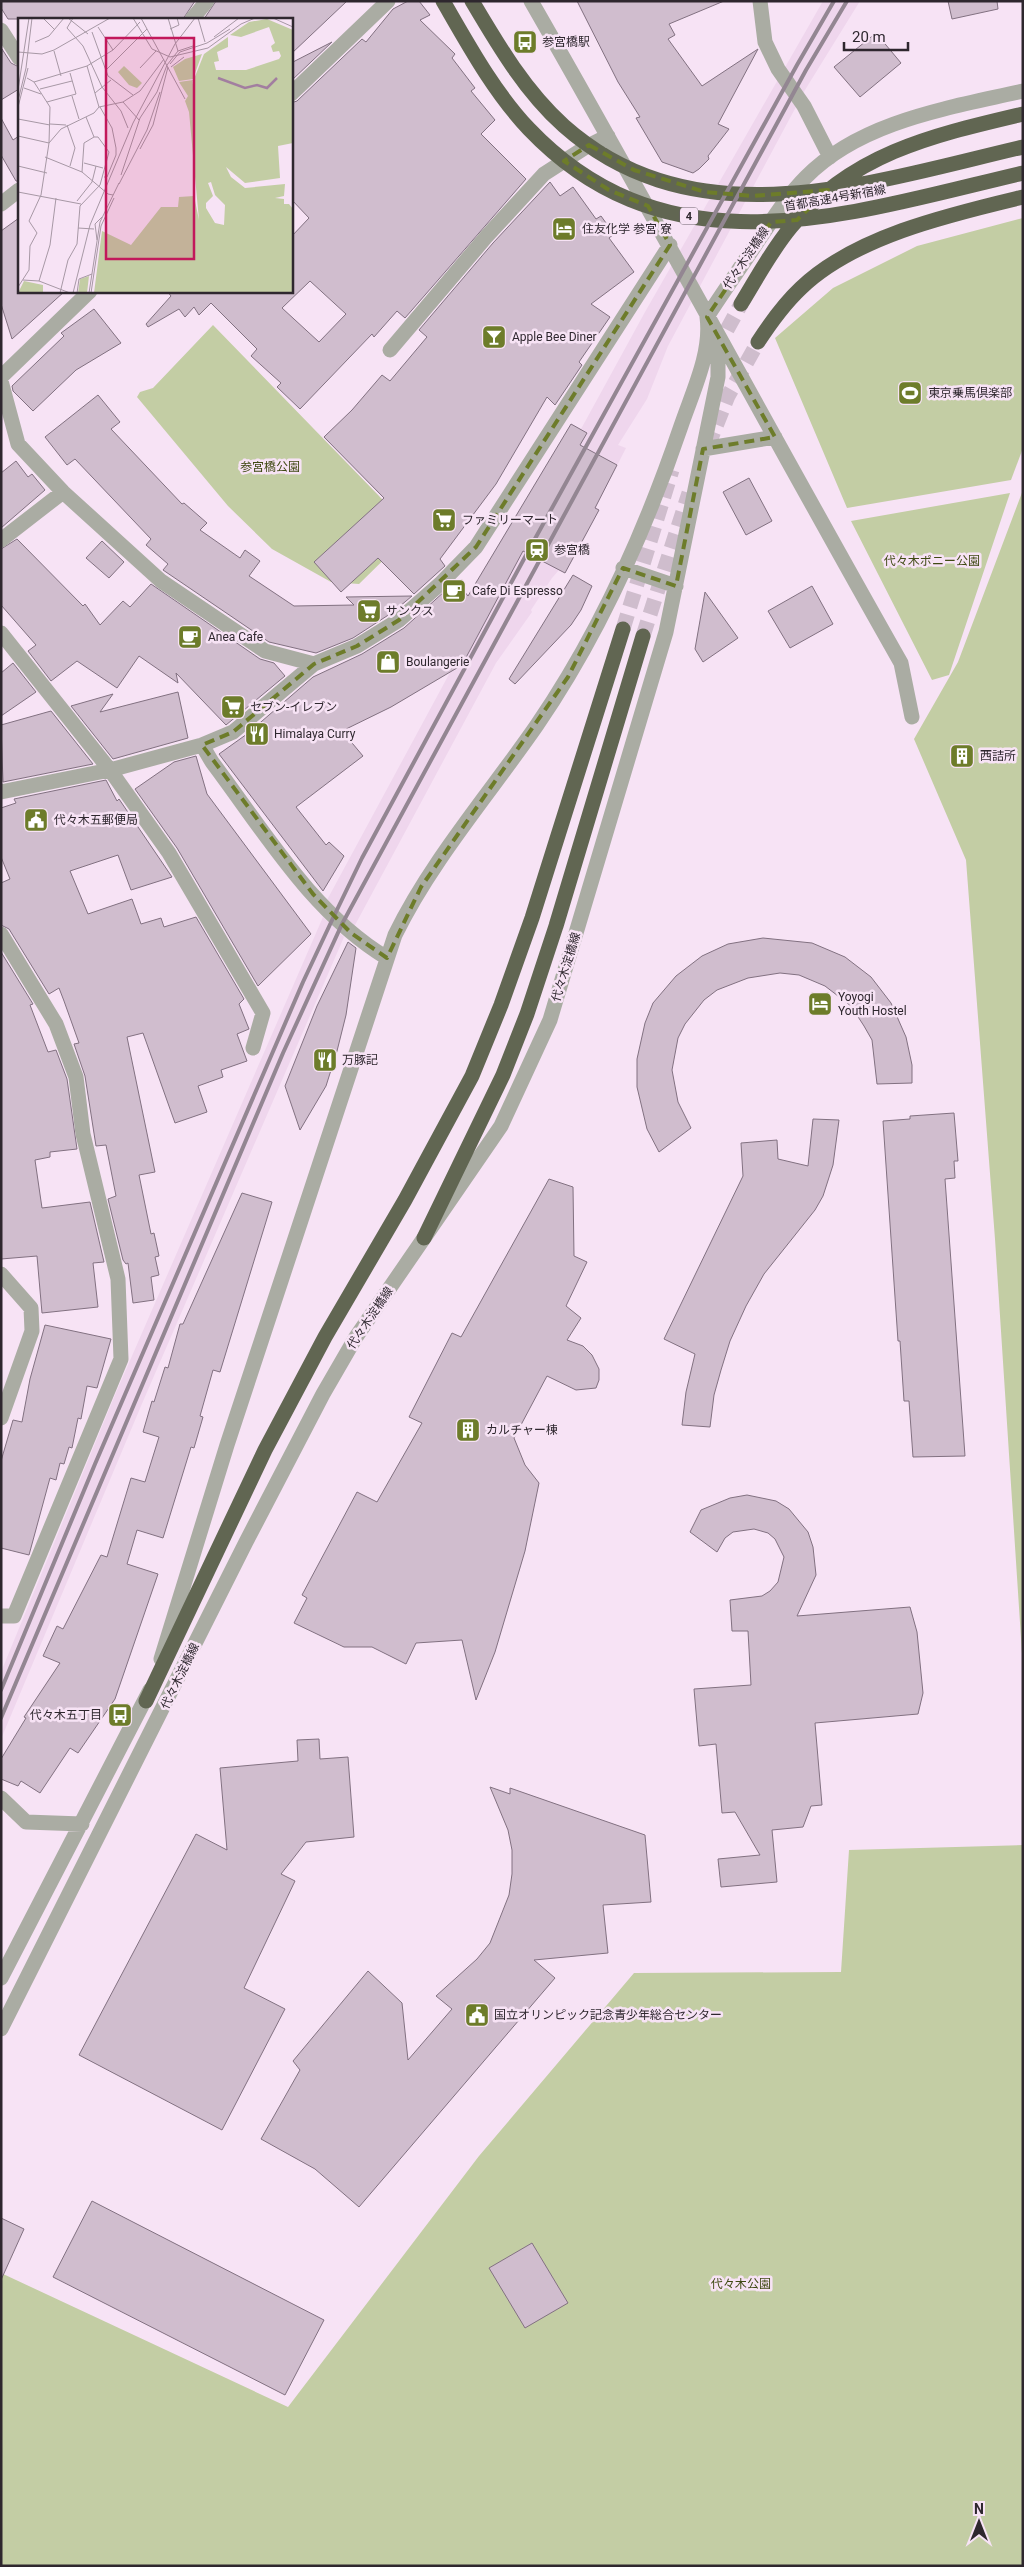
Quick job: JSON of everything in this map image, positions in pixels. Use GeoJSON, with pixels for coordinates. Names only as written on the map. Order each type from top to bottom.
{"type":"FeatureCollection","features":[{"type":"Feature","properties":{"kind":"highway","name":"首都高速4号新宿線"},"geometry":{"type":"LineString","coordinates":[[443,1],[490,80],[508,104],[541,141],[566,163],[594,182],[630,200],[654,208],[707,220],[784,222],[862,210],[1023,173]]}},
{"type":"Feature","properties":{"kind":"highway","name":"首都高速4号新宿線"},"geometry":{"type":"LineString","coordinates":[[472,1],[512,64],[543,104],[562,124],[594,149],[613,160],[634,170],[681,186],[706,192],[753,196],[810,192],[844,188],[1023,147]]}},
{"type":"Feature","properties":{"kind":"highway"},"geometry":{"type":"LineString","coordinates":[[741,304],[772,252],[791,227],[814,202],[838,181],[864,164],[902,148],[961,128],[1023,114]]}},
{"type":"Feature","properties":{"kind":"highway"},"geometry":{"type":"LineString","coordinates":[[758,342],[779,311],[802,286],[829,266],[860,250],[927,222],[1023,197]]}},
{"type":"Feature","properties":{"kind":"highway"},"geometry":{"type":"LineString","coordinates":[[146,1701],[270,1441],[325,1337],[405,1200],[472,1076],[501,1005],[532,918],[623,629]]}},
{"type":"Feature","properties":{"kind":"highway"},"geometry":{"type":"LineString","coordinates":[[424,1238],[503,1075],[527,1014],[556,926],[643,636]]}},
{"type":"Feature","properties":{"kind":"street"},"geometry":{"type":"LineString","coordinates":[[193,18],[207,1]]}},
{"type":"Feature","properties":{"kind":"street"},"geometry":{"type":"LineString","coordinates":[[292,93],[388,1]]}},
{"type":"Feature","properties":{"kind":"street"},"geometry":{"type":"LineString","coordinates":[[531,1],[670,245],[707,318],[902,662],[912,718]]}},
{"type":"Feature","properties":{"kind":"street"},"geometry":{"type":"LineString","coordinates":[[760,1],[765,42],[778,70],[804,106],[830,157]]}},
{"type":"Feature","properties":{"kind":"street"},"geometry":{"type":"LineString","coordinates":[[1,30],[18,56]]}},
{"type":"Feature","properties":{"kind":"street","name":"代々木淀橋線"},"geometry":{"type":"LineString","coordinates":[[1,1978],[146,1701],[387,958],[399,927],[421,887],[537,724],[592,636],[665,470],[693,390],[708,336],[707,318],[784,202],[806,177],[830,157],[860,140],[900,123],[1023,91]]}},
{"type":"Feature","properties":{"kind":"street"},"geometry":{"type":"LineString","coordinates":[[390,350],[486,237],[544,174],[586,147],[608,136]]}},
{"type":"Feature","properties":{"kind":"street"},"geometry":{"type":"LineString","coordinates":[[1,204],[18,191]]}},
{"type":"Feature","properties":{"kind":"street"},"geometry":{"type":"LineString","coordinates":[[1,792],[110,770],[202,745],[233,732],[314,664],[357,646],[399,620],[440,584],[476,547],[670,245]]}},
{"type":"Feature","properties":{"kind":"street"},"geometry":{"type":"LineString","coordinates":[[1,377],[89,292]]}},
{"type":"Feature","properties":{"kind":"street","name":"代々木淀橋線"},"geometry":{"type":"LineString","coordinates":[[1,2029],[246,1542],[323,1394],[356,1337],[501,1126],[550,1020],[643,713],[676,586],[718,377],[718,356],[707,318]]}},
{"type":"Feature","properties":{"kind":"street"},"geometry":{"type":"LineString","coordinates":[[1,381],[18,444],[63,492],[161,581],[265,651],[314,664]]}},
{"type":"Feature","properties":{"kind":"street"},"geometry":{"type":"LineString","coordinates":[[703,449],[775,437]]}},
{"type":"Feature","properties":{"kind":"street"},"geometry":{"type":"LineString","coordinates":[[1,540],[63,492]]}},
{"type":"Feature","properties":{"kind":"street"},"geometry":{"type":"LineString","coordinates":[[623,568],[676,586]]}},
{"type":"Feature","properties":{"kind":"street"},"geometry":{"type":"LineString","coordinates":[[1,633],[110,770],[169,853],[263,1013],[253,1048]]}},
{"type":"Feature","properties":{"kind":"street"},"geometry":{"type":"LineString","coordinates":[[202,745],[212,762],[313,894],[351,933],[387,958]]}},
{"type":"Feature","properties":{"kind":"street"},"geometry":{"type":"LineString","coordinates":[[1,934],[56,1024],[76,1077],[83,1134],[114,1259],[122,1344],[121,1359],[14,1616],[1,1616]]}},
{"type":"Feature","properties":{"kind":"street"},"geometry":{"type":"LineString","coordinates":[[1,1274],[31,1308],[32,1331],[1,1418]]}},
{"type":"Feature","properties":{"kind":"street"},"geometry":{"type":"LineString","coordinates":[[1,1798],[26,1822],[82,1824]]}},
{"type":"Feature","properties":{"kind":"highlighted area"},"geometry":{"type":"Polygon","coordinates":[[[589,145],[634,170],[705,192],[753,196],[828,190],[797,220],[771,222],[707,317],[775,437],[703,449],[676,586],[623,568],[568,677],[421,887],[387,958],[351,933],[313,894],[202,745],[233,732],[314,664],[357,646],[399,620],[476,547],[670,245],[648,206],[609,190],[564,161],[589,145]]]}},
{"type":"Feature","properties":{"kind":"shaded area"},"geometry":{"type":"Polygon","coordinates":[[[823,1],[860,1],[805,90],[668,346],[647,399],[618,445],[626,448],[596,507],[599,510],[565,573],[559,570],[552,578],[531,610],[532,612],[496,663],[354,927],[327,900],[474,628],[571,424],[581,429],[645,312],[823,1]]]}},
{"type":"Feature","properties":{"kind":"shaded area"},"geometry":{"type":"Polygon","coordinates":[[[323,917],[344,937],[141,1406],[1,1739],[1,1672],[115,1395],[323,917]]]}},
{"type":"Feature","properties":{"kind":"green space","name":"東京乗馬倶楽部"},"geometry":{"type":"Polygon","coordinates":[[[1023,218],[1023,448],[1011,480],[847,508],[775,338],[833,288],[917,246],[1023,218]]]}},
{"type":"Feature","properties":{"kind":"green space","name":"参宮橋公園"},"geometry":{"type":"Polygon","coordinates":[[[213,325],[413,531],[359,584],[331,582],[272,549],[228,506],[137,397],[140,392],[153,388],[213,325]]]}},
{"type":"Feature","properties":{"kind":"green space"},"geometry":{"type":"Polygon","coordinates":[[[1023,490],[1023,1669],[995,1239],[966,860],[914,739],[958,662],[1023,490]]]}},
{"type":"Feature","properties":{"kind":"green space","name":"代々木ポニー公園"},"geometry":{"type":"Polygon","coordinates":[[[1010,493],[949,675],[932,680],[851,521],[1010,493]]]}},
{"type":"Feature","properties":{"kind":"green space","name":"代々木公園"},"geometry":{"type":"Polygon","coordinates":[[[1023,1845],[1023,2566],[1,2566],[1,2273],[288,2407],[479,2156],[634,1973],[841,1972],[849,1850],[1023,1845]]]}},
{"type":"Feature","properties":{"kind":"building"},"geometry":{"type":"Polygon","coordinates":[[[1,1],[195,1],[184,18],[8,19],[1,8],[1,1]]]}},
{"type":"Feature","properties":{"kind":"building"},"geometry":{"type":"Polygon","coordinates":[[[216,1],[347,1],[292,53],[292,18],[205,18],[216,1]]]}},
{"type":"Feature","properties":{"kind":"building"},"geometry":{"type":"Polygon","coordinates":[[[408,1],[419,1],[430,15],[420,20],[455,54],[452,58],[475,88],[471,91],[495,120],[481,134],[526,179],[405,318],[397,311],[374,337],[372,334],[300,409],[277,387],[281,383],[251,356],[257,349],[211,303],[199,315],[194,307],[185,317],[179,309],[148,327],[146,324],[171,296],[168,292],[292,292],[292,236],[309,218],[292,200],[292,103],[297,101],[362,39],[366,42],[393,9],[408,1]],[[310,281],[282,308],[319,342],[346,314],[310,281]]]}},
{"type":"Feature","properties":{"kind":"building"},"geometry":{"type":"Polygon","coordinates":[[[577,1],[724,1],[669,24],[675,35],[668,39],[702,86],[758,49],[718,124],[729,129],[708,156],[709,159],[699,169],[693,173],[662,162],[636,118],[640,117],[618,82],[577,1]]]}},
{"type":"Feature","properties":{"kind":"building"},"geometry":{"type":"Polygon","coordinates":[[[948,1],[997,1],[998,9],[952,19],[948,1]]]}},
{"type":"Feature","properties":{"kind":"building"},"geometry":{"type":"Polygon","coordinates":[[[876,33],[901,63],[860,97],[834,67],[876,33]]]}},
{"type":"Feature","properties":{"kind":"building"},"geometry":{"type":"Polygon","coordinates":[[[332,42],[292,80],[292,62],[332,42]]]}},
{"type":"Feature","properties":{"kind":"building"},"geometry":{"type":"Polygon","coordinates":[[[2,49],[11,63],[18,66],[18,90],[1,100],[2,49]]]}},
{"type":"Feature","properties":{"kind":"building"},"geometry":{"type":"Polygon","coordinates":[[[1,118],[13,140],[18,137],[18,181],[16,181],[1,155],[1,118]]]}},
{"type":"Feature","properties":{"kind":"building"},"geometry":{"type":"Polygon","coordinates":[[[550,182],[560,196],[573,187],[596,219],[601,216],[614,234],[609,238],[634,272],[591,304],[610,317],[579,362],[582,365],[555,405],[547,397],[496,484],[440,559],[445,566],[414,594],[378,558],[341,592],[314,562],[384,498],[324,437],[352,410],[382,375],[390,381],[427,337],[419,330],[493,243],[550,182]]]}},
{"type":"Feature","properties":{"kind":"building"},"geometry":{"type":"Polygon","coordinates":[[[18,219],[18,292],[64,292],[12,339],[1,304],[1,231],[18,219]]]}},
{"type":"Feature","properties":{"kind":"building"},"geometry":{"type":"Polygon","coordinates":[[[94,309],[121,343],[76,370],[33,411],[13,391],[12,386],[64,336],[61,333],[94,309]]]}},
{"type":"Feature","properties":{"kind":"building"},"geometry":{"type":"Polygon","coordinates":[[[98,395],[120,422],[111,429],[182,504],[184,503],[207,523],[200,530],[240,558],[245,550],[260,561],[249,576],[294,606],[354,605],[346,597],[412,596],[393,612],[353,638],[316,653],[269,642],[163,570],[168,564],[146,545],[151,539],[75,459],[67,465],[45,437],[98,395]]]}},
{"type":"Feature","properties":{"kind":"building"},"geometry":{"type":"Polygon","coordinates":[[[571,424],[587,433],[580,445],[617,465],[595,508],[599,510],[565,573],[523,551],[462,665],[391,707],[342,731],[363,756],[296,807],[326,845],[329,842],[344,856],[323,891],[219,754],[247,734],[313,677],[362,654],[404,628],[456,581],[468,596],[571,424]]]}},
{"type":"Feature","properties":{"kind":"building"},"geometry":{"type":"Polygon","coordinates":[[[16,461],[28,477],[32,474],[45,490],[1,528],[1,473],[16,461]]]}},
{"type":"Feature","properties":{"kind":"building"},"geometry":{"type":"Polygon","coordinates":[[[749,478],[772,521],[746,535],[723,492],[749,478]]]}},
{"type":"Feature","properties":{"kind":"building"},"geometry":{"type":"Polygon","coordinates":[[[17,539],[83,606],[85,604],[100,625],[123,601],[130,607],[151,584],[260,659],[274,663],[285,676],[226,725],[176,673],[178,683],[139,656],[117,688],[77,661],[51,681],[28,651],[36,645],[1,605],[1,549],[17,539]]]}},
{"type":"Feature","properties":{"kind":"building"},"geometry":{"type":"Polygon","coordinates":[[[102,541],[124,562],[109,578],[86,558],[102,541]]]}},
{"type":"Feature","properties":{"kind":"building"},"geometry":{"type":"Polygon","coordinates":[[[573,575],[592,586],[581,610],[571,625],[515,684],[509,679],[573,575]]]}},
{"type":"Feature","properties":{"kind":"building"},"geometry":{"type":"Polygon","coordinates":[[[812,586],[833,624],[790,648],[768,611],[812,586]]]}},
{"type":"Feature","properties":{"kind":"building"},"geometry":{"type":"Polygon","coordinates":[[[705,592],[738,638],[703,662],[695,649],[705,592]]]}},
{"type":"Feature","properties":{"kind":"building"},"geometry":{"type":"Polygon","coordinates":[[[13,663],[36,692],[1,716],[1,673],[13,663]]]}},
{"type":"Feature","properties":{"kind":"building"},"geometry":{"type":"Polygon","coordinates":[[[178,692],[188,738],[113,759],[71,706],[113,694],[100,712],[178,692]]]}},
{"type":"Feature","properties":{"kind":"building"},"geometry":{"type":"Polygon","coordinates":[[[51,711],[93,764],[3,782],[1,725],[51,711]]]}},
{"type":"Feature","properties":{"kind":"building"},"geometry":{"type":"Polygon","coordinates":[[[196,756],[207,794],[311,934],[258,986],[177,848],[135,789],[174,762],[196,756]]]}},
{"type":"Feature","properties":{"kind":"building"},"geometry":{"type":"Polygon","coordinates":[[[106,780],[117,801],[119,799],[172,877],[131,890],[118,855],[70,871],[88,914],[132,899],[141,924],[161,918],[164,927],[196,917],[244,999],[239,1004],[249,1029],[237,1034],[247,1061],[221,1070],[223,1077],[198,1086],[207,1112],[175,1123],[143,1033],[127,1037],[155,1172],[139,1175],[151,1234],[154,1233],[159,1256],[155,1257],[159,1275],[151,1277],[154,1300],[133,1303],[128,1263],[126,1264],[123,1260],[108,1199],[116,1196],[106,1145],[96,1146],[85,1076],[74,1044],[79,1043],[59,988],[49,994],[9,929],[1,925],[1,883],[10,879],[1,857],[1,808],[16,803],[14,799],[106,780]]]}},
{"type":"Feature","properties":{"kind":"building"},"geometry":{"type":"Polygon","coordinates":[[[763,938],[812,943],[845,957],[871,977],[891,1003],[906,1037],[912,1065],[912,1083],[877,1084],[872,1040],[851,1006],[825,986],[799,975],[780,973],[748,978],[717,990],[704,1000],[685,1024],[678,1038],[672,1070],[678,1102],[691,1128],[659,1152],[647,1129],[637,1087],[637,1059],[645,1023],[653,1003],[676,976],[702,956],[728,944],[763,938]]]}},
{"type":"Feature","properties":{"kind":"building"},"geometry":{"type":"Polygon","coordinates":[[[348,942],[356,948],[346,1015],[337,1051],[326,1086],[300,1130],[285,1086],[317,1006],[348,942]]]}},
{"type":"Feature","properties":{"kind":"building"},"geometry":{"type":"Polygon","coordinates":[[[1,952],[33,1004],[30,1005],[48,1052],[56,1050],[67,1079],[77,1149],[50,1152],[50,1157],[35,1160],[42,1208],[90,1202],[104,1262],[93,1263],[98,1307],[42,1313],[37,1256],[1,1259],[1,952]]]}},
{"type":"Feature","properties":{"kind":"building"},"geometry":{"type":"Polygon","coordinates":[[[954,1113],[958,1161],[954,1161],[955,1178],[945,1179],[965,1456],[913,1457],[909,1401],[904,1401],[900,1341],[898,1341],[883,1121],[910,1119],[910,1116],[954,1113]]]}},
{"type":"Feature","properties":{"kind":"building"},"geometry":{"type":"Polygon","coordinates":[[[813,1119],[839,1120],[833,1165],[823,1196],[815,1210],[764,1274],[746,1306],[730,1341],[721,1370],[714,1395],[710,1427],[682,1425],[686,1392],[695,1354],[664,1339],[743,1176],[741,1143],[777,1140],[778,1159],[808,1166],[813,1119]]]}},
{"type":"Feature","properties":{"kind":"building","name":"カルチャー棟"},"geometry":{"type":"Polygon","coordinates":[[[549,1179],[573,1187],[574,1256],[587,1262],[566,1306],[581,1318],[567,1340],[583,1346],[592,1355],[599,1369],[599,1380],[596,1388],[576,1390],[547,1376],[514,1438],[525,1465],[539,1483],[525,1551],[495,1652],[476,1700],[462,1640],[416,1643],[406,1664],[372,1647],[344,1647],[294,1623],[307,1598],[302,1595],[357,1492],[377,1502],[422,1423],[409,1417],[452,1333],[461,1337],[549,1179]]]}},
{"type":"Feature","properties":{"kind":"building"},"geometry":{"type":"Polygon","coordinates":[[[242,1193],[272,1202],[220,1372],[213,1370],[200,1416],[203,1417],[194,1448],[191,1447],[163,1538],[137,1530],[127,1564],[158,1574],[115,1699],[78,1753],[70,1748],[40,1793],[21,1781],[18,1786],[1,1779],[1,1759],[26,1718],[24,1717],[60,1663],[43,1656],[57,1626],[63,1629],[101,1555],[107,1557],[131,1478],[145,1482],[159,1437],[143,1432],[152,1401],[154,1402],[165,1367],[168,1368],[180,1324],[183,1324],[242,1193]]]}},
{"type":"Feature","properties":{"kind":"building"},"geometry":{"type":"Polygon","coordinates":[[[45,1325],[111,1339],[97,1388],[87,1386],[81,1419],[78,1418],[72,1448],[69,1447],[64,1464],[60,1463],[56,1480],[50,1478],[29,1555],[1,1548],[1,1461],[13,1420],[22,1422],[30,1379],[45,1325]]]}},
{"type":"Feature","properties":{"kind":"building"},"geometry":{"type":"Polygon","coordinates":[[[747,1495],[776,1501],[789,1509],[808,1532],[813,1547],[816,1575],[797,1616],[910,1607],[917,1632],[923,1693],[918,1714],[815,1723],[822,1805],[811,1806],[803,1827],[772,1830],[777,1882],[721,1887],[718,1859],[760,1855],[735,1812],[722,1813],[716,1744],[699,1746],[694,1689],[751,1685],[748,1631],[732,1631],[730,1600],[762,1596],[770,1591],[778,1582],[784,1557],[775,1539],[768,1533],[754,1529],[733,1532],[725,1538],[717,1552],[690,1532],[701,1510],[730,1498],[747,1495]]]}},
{"type":"Feature","properties":{"kind":"building"},"geometry":{"type":"Polygon","coordinates":[[[319,1739],[320,1759],[348,1757],[354,1837],[306,1842],[281,1874],[295,1881],[244,1988],[285,2009],[222,2130],[79,2055],[196,1834],[227,1850],[220,1768],[298,1761],[297,1740],[319,1739]]]}},
{"type":"Feature","properties":{"kind":"building"},"geometry":{"type":"Polygon","coordinates":[[[490,1787],[510,1794],[510,1788],[645,1835],[651,1902],[603,1905],[608,1953],[534,1960],[555,1978],[359,2207],[315,2169],[261,2139],[300,2070],[293,2061],[368,1971],[402,2003],[408,2060],[452,2009],[436,1996],[477,1959],[490,1943],[509,1895],[512,1874],[512,1850],[508,1830],[490,1787]]]}},
{"type":"Feature","properties":{"kind":"building"},"geometry":{"type":"Polygon","coordinates":[[[92,2201],[324,2320],[285,2395],[53,2277],[92,2201]]]}},
{"type":"Feature","properties":{"kind":"building"},"geometry":{"type":"Polygon","coordinates":[[[1,2218],[24,2229],[1,2280],[1,2218]]]}},
{"type":"Feature","properties":{"kind":"building"},"geometry":{"type":"Polygon","coordinates":[[[532,2243],[568,2303],[525,2328],[489,2268],[532,2243]]]}},
{"type":"Feature","properties":{"kind":"tunnel"},"geometry":{"type":"LineString","coordinates":[[716,350],[741,304]]}},
{"type":"Feature","properties":{"kind":"tunnel"},"geometry":{"type":"LineString","coordinates":[[708,446],[728,396],[758,342]]}},
{"type":"Feature","properties":{"kind":"tunnel"},"geometry":{"type":"LineString","coordinates":[[623,629],[672,470]]}},
{"type":"Feature","properties":{"kind":"tunnel"},"geometry":{"type":"LineString","coordinates":[[643,636],[689,493]]}},
{"type":"Feature","properties":{"kind":"railway"},"geometry":{"type":"LineString","coordinates":[[1,1690],[95,1464],[303,982],[362,858],[531,546],[834,1]]}},
{"type":"Feature","properties":{"kind":"railway"},"geometry":{"type":"LineString","coordinates":[[1,1718],[283,1053],[342,924],[806,70],[847,1]]}},
{"type":"Feature","properties":{"kind":"place","name":"参宮橋駅"},"geometry":{"type":"Point","coordinates":[525,42]}},
{"type":"Feature","properties":{"kind":"place","name":"住友化学 参宮 寮"},"geometry":{"type":"Point","coordinates":[564,229]}},
{"type":"Feature","properties":{"kind":"place","name":"Apple Bee Diner"},"geometry":{"type":"Point","coordinates":[494,337]}},
{"type":"Feature","properties":{"kind":"place","name":"東京乗馬倶楽部"},"geometry":{"type":"Point","coordinates":[910,393]}},
{"type":"Feature","properties":{"kind":"place","name":"ファミリーマート"},"geometry":{"type":"Point","coordinates":[444,520]}},
{"type":"Feature","properties":{"kind":"place","name":"参宮橋"},"geometry":{"type":"Point","coordinates":[537,550]}},
{"type":"Feature","properties":{"kind":"place","name":"Cafe Di Espresso"},"geometry":{"type":"Point","coordinates":[454,591]}},
{"type":"Feature","properties":{"kind":"place","name":"サンクス"},"geometry":{"type":"Point","coordinates":[369,611]}},
{"type":"Feature","properties":{"kind":"place","name":"Anea Cafe"},"geometry":{"type":"Point","coordinates":[190,637]}},
{"type":"Feature","properties":{"kind":"place","name":"Boulangerie"},"geometry":{"type":"Point","coordinates":[388,662]}},
{"type":"Feature","properties":{"kind":"place","name":"セブン-イレブン"},"geometry":{"type":"Point","coordinates":[233,707]}},
{"type":"Feature","properties":{"kind":"place","name":"Himalaya Curry"},"geometry":{"type":"Point","coordinates":[257,734]}},
{"type":"Feature","properties":{"kind":"place","name":"西詰所"},"geometry":{"type":"Point","coordinates":[962,756]}},
{"type":"Feature","properties":{"kind":"place","name":"代々木五郵便局"},"geometry":{"type":"Point","coordinates":[36,820]}},
{"type":"Feature","properties":{"kind":"place","name":"Yoyogi Youth Hostel"},"geometry":{"type":"Point","coordinates":[820,1004]}},
{"type":"Feature","properties":{"kind":"place","name":"万豚記"},"geometry":{"type":"Point","coordinates":[325,1060]}},
{"type":"Feature","properties":{"kind":"place","name":"カルチャー棟"},"geometry":{"type":"Point","coordinates":[468,1430]}},
{"type":"Feature","properties":{"kind":"place","name":"代々木五丁目"},"geometry":{"type":"Point","coordinates":[120,1715]}},
{"type":"Feature","properties":{"kind":"place","name":"国立オリンピック記念青少年総合センター"},"geometry":{"type":"Point","coordinates":[477,2015]}}]}
